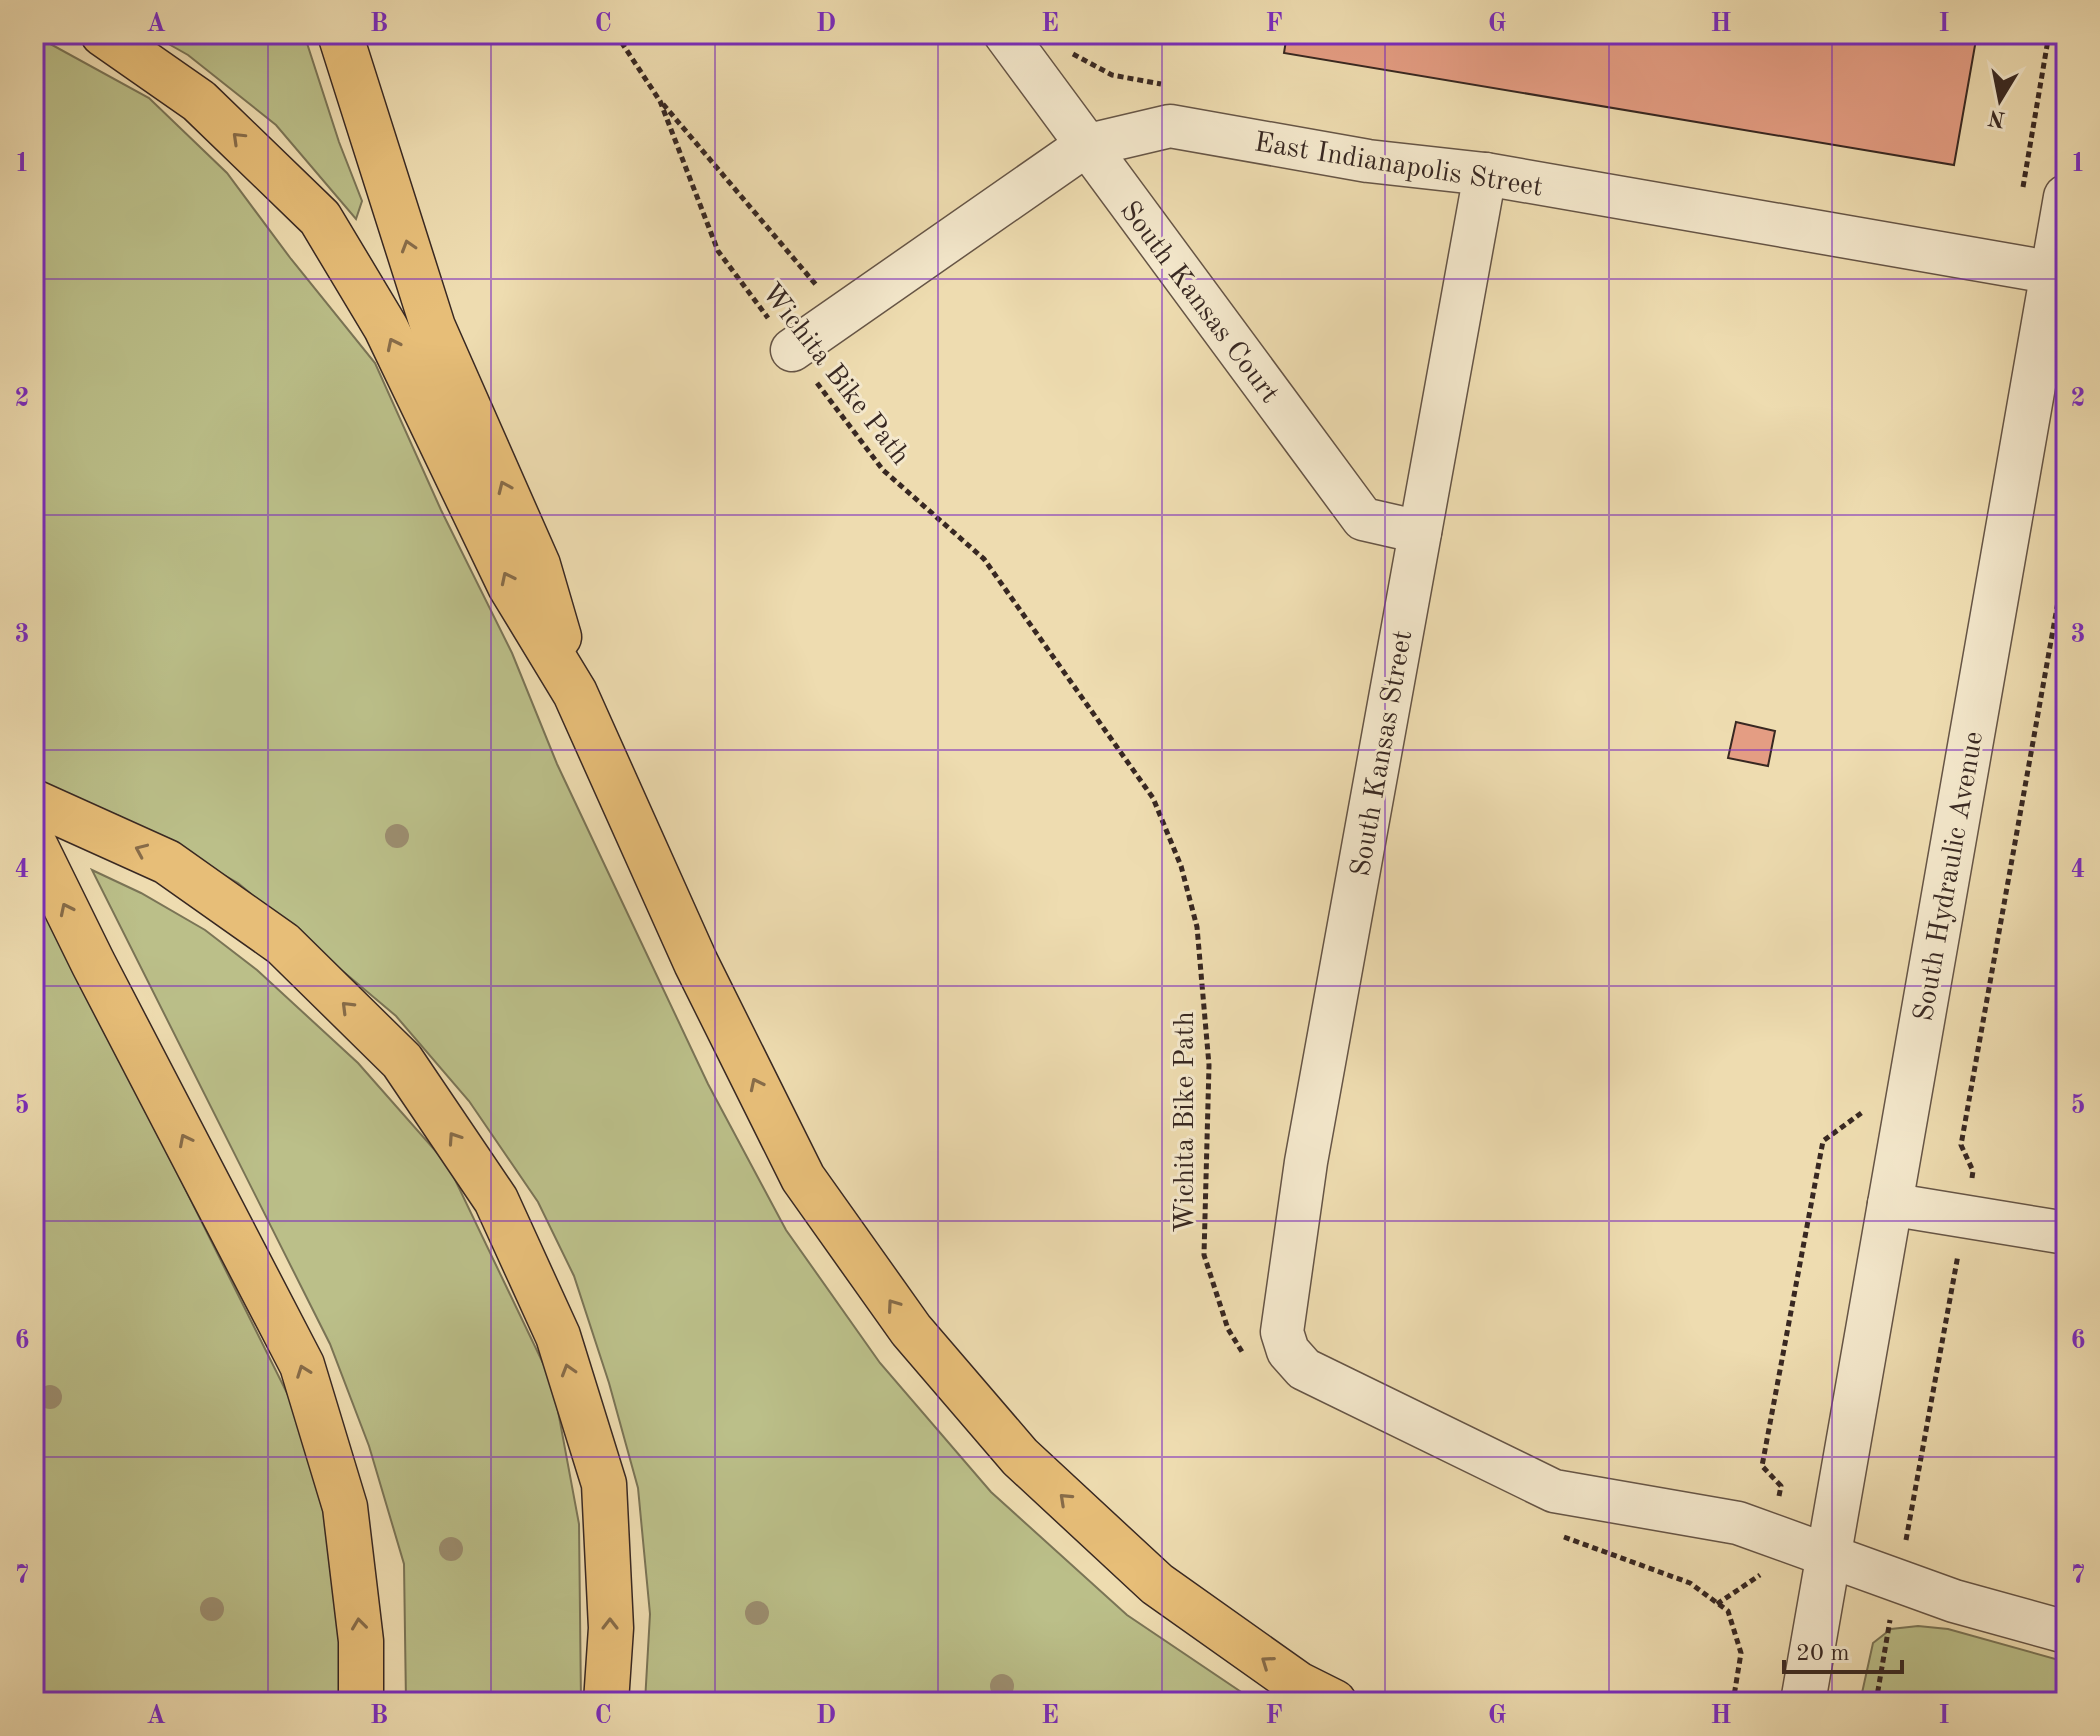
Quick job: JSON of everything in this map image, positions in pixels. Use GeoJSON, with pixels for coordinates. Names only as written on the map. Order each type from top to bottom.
{"type":"FeatureCollection","features":[{"type":"Feature","properties":{"kind":"highway"},"geometry":{"type":"LineString","coordinates":[[103,34],[199,101],[320,218],[386,328],[510,586],[575,693],[696,963],[803,1178],[911,1330],[1020,1457],[1157,1584],[1298,1684],[1334,1702]]}},
{"type":"Feature","properties":{"kind":"highway"},"geometry":{"type":"LineString","coordinates":[[340,34],[433,327],[538,565],[575,693]]}},
{"type":"Feature","properties":{"kind":"highway"},"geometry":{"type":"LineString","coordinates":[[34,802],[167,862],[283,944],[402,1061],[496,1200],[558,1336],[604,1484],[611,1628],[606,1702]]}},
{"type":"Feature","properties":{"kind":"highway"},"geometry":{"type":"LineString","coordinates":[[34,843],[302,1365],[345,1507],[361,1641],[361,1702]]}},
{"type":"Feature","properties":{"kind":"street","name":"South Kansas Court"},"geometry":{"type":"LineString","coordinates":[[1005,34],[1363,519],[1420,532]]}},
{"type":"Feature","properties":{"kind":"street","name":"East Indianapolis Street"},"geometry":{"type":"LineString","coordinates":[[792,350],[1085,146],[1170,126],[1368,161],[1485,174],[2059,274]]}},
{"type":"Feature","properties":{"kind":"street","name":"South Kansas Street"},"geometry":{"type":"LineString","coordinates":[[1485,174],[1306,1162],[1282,1332],[1288,1351],[1304,1369],[1554,1491],[1738,1523],[1770,1534]]}},
{"type":"Feature","properties":{"kind":"street","name":"South Hydraulic Avenue"},"geometry":{"type":"LineString","coordinates":[[1803,1702],[1889,1204],[2059,274],[2066,197]]}},
{"type":"Feature","properties":{"kind":"street"},"geometry":{"type":"LineString","coordinates":[[1889,1204],[2066,1233]]}},
{"type":"Feature","properties":{"kind":"street"},"geometry":{"type":"LineString","coordinates":[[1770,1534],[1954,1601],[2066,1632]]}},
{"type":"Feature","properties":{"kind":"path","name":"Wichita Bike Path"},"geometry":{"type":"LineString","coordinates":[[616,34],[660,101],[718,251],[883,470],[984,559],[1153,798],[1181,866],[1197,927],[1209,1065],[1204,1255],[1228,1329],[1244,1356]]}},
{"type":"Feature","properties":{"kind":"path"},"geometry":{"type":"LineString","coordinates":[[2023,189],[2049,34]]}},
{"type":"Feature","properties":{"kind":"path"},"geometry":{"type":"LineString","coordinates":[[1065,44],[1073,54],[1112,75],[1165,84]]}},
{"type":"Feature","properties":{"kind":"path"},"geometry":{"type":"LineString","coordinates":[[660,101],[820,289]]}},
{"type":"Feature","properties":{"kind":"path"},"geometry":{"type":"LineString","coordinates":[[1876,1702],[1973,1171],[1961,1145],[2066,557]]}},
{"type":"Feature","properties":{"kind":"path"},"geometry":{"type":"LineString","coordinates":[[1717,1604],[1762,1574],[1781,1486],[1762,1466],[1823,1141],[1864,1111]]}},
{"type":"Feature","properties":{"kind":"path"},"geometry":{"type":"LineString","coordinates":[[1561,1536],[1690,1583],[1728,1611],[1741,1653],[1733,1702]]}},
{"type":"Feature","properties":{"kind":"green space"},"geometry":{"type":"Polygon","coordinates":[[[151,34],[304,34],[362,201],[356,219],[276,125],[188,55],[151,34]]]}},
{"type":"Feature","properties":{"kind":"green space"},"geometry":{"type":"Polygon","coordinates":[[[34,35],[149,98],[227,173],[375,363],[441,510],[512,653],[557,764],[708,1084],[786,1230],[880,1363],[991,1492],[1127,1615],[1256,1702],[645,1702],[650,1614],[638,1488],[609,1383],[574,1276],[538,1202],[469,1101],[396,1016],[238,883],[119,816],[46,787],[34,758],[34,35]]]}},
{"type":"Feature","properties":{"kind":"green space"},"geometry":{"type":"Polygon","coordinates":[[[92,870],[141,893],[205,930],[257,970],[358,1063],[448,1165],[553,1384],[579,1524],[581,1702],[406,1702],[404,1564],[369,1446],[330,1344],[92,870]]]}},
{"type":"Feature","properties":{"kind":"green space"},"geometry":{"type":"Polygon","coordinates":[[[34,893],[63,944],[291,1401],[329,1531],[350,1702],[127,1702],[34,1691],[34,893]]]}},
{"type":"Feature","properties":{"kind":"green space"},"geometry":{"type":"Polygon","coordinates":[[[1918,1626],[1948,1629],[2066,1662],[2066,1702],[1860,1702],[1873,1643],[1891,1629],[1918,1626]]]}},
{"type":"Feature","properties":{"kind":"building"},"geometry":{"type":"Polygon","coordinates":[[[1287,34],[1977,34],[1954,165],[1284,53],[1287,34]]]}},
{"type":"Feature","properties":{"kind":"building"},"geometry":{"type":"Polygon","coordinates":[[[1736,722],[1775,731],[1768,766],[1728,758],[1736,722]]]}}]}
